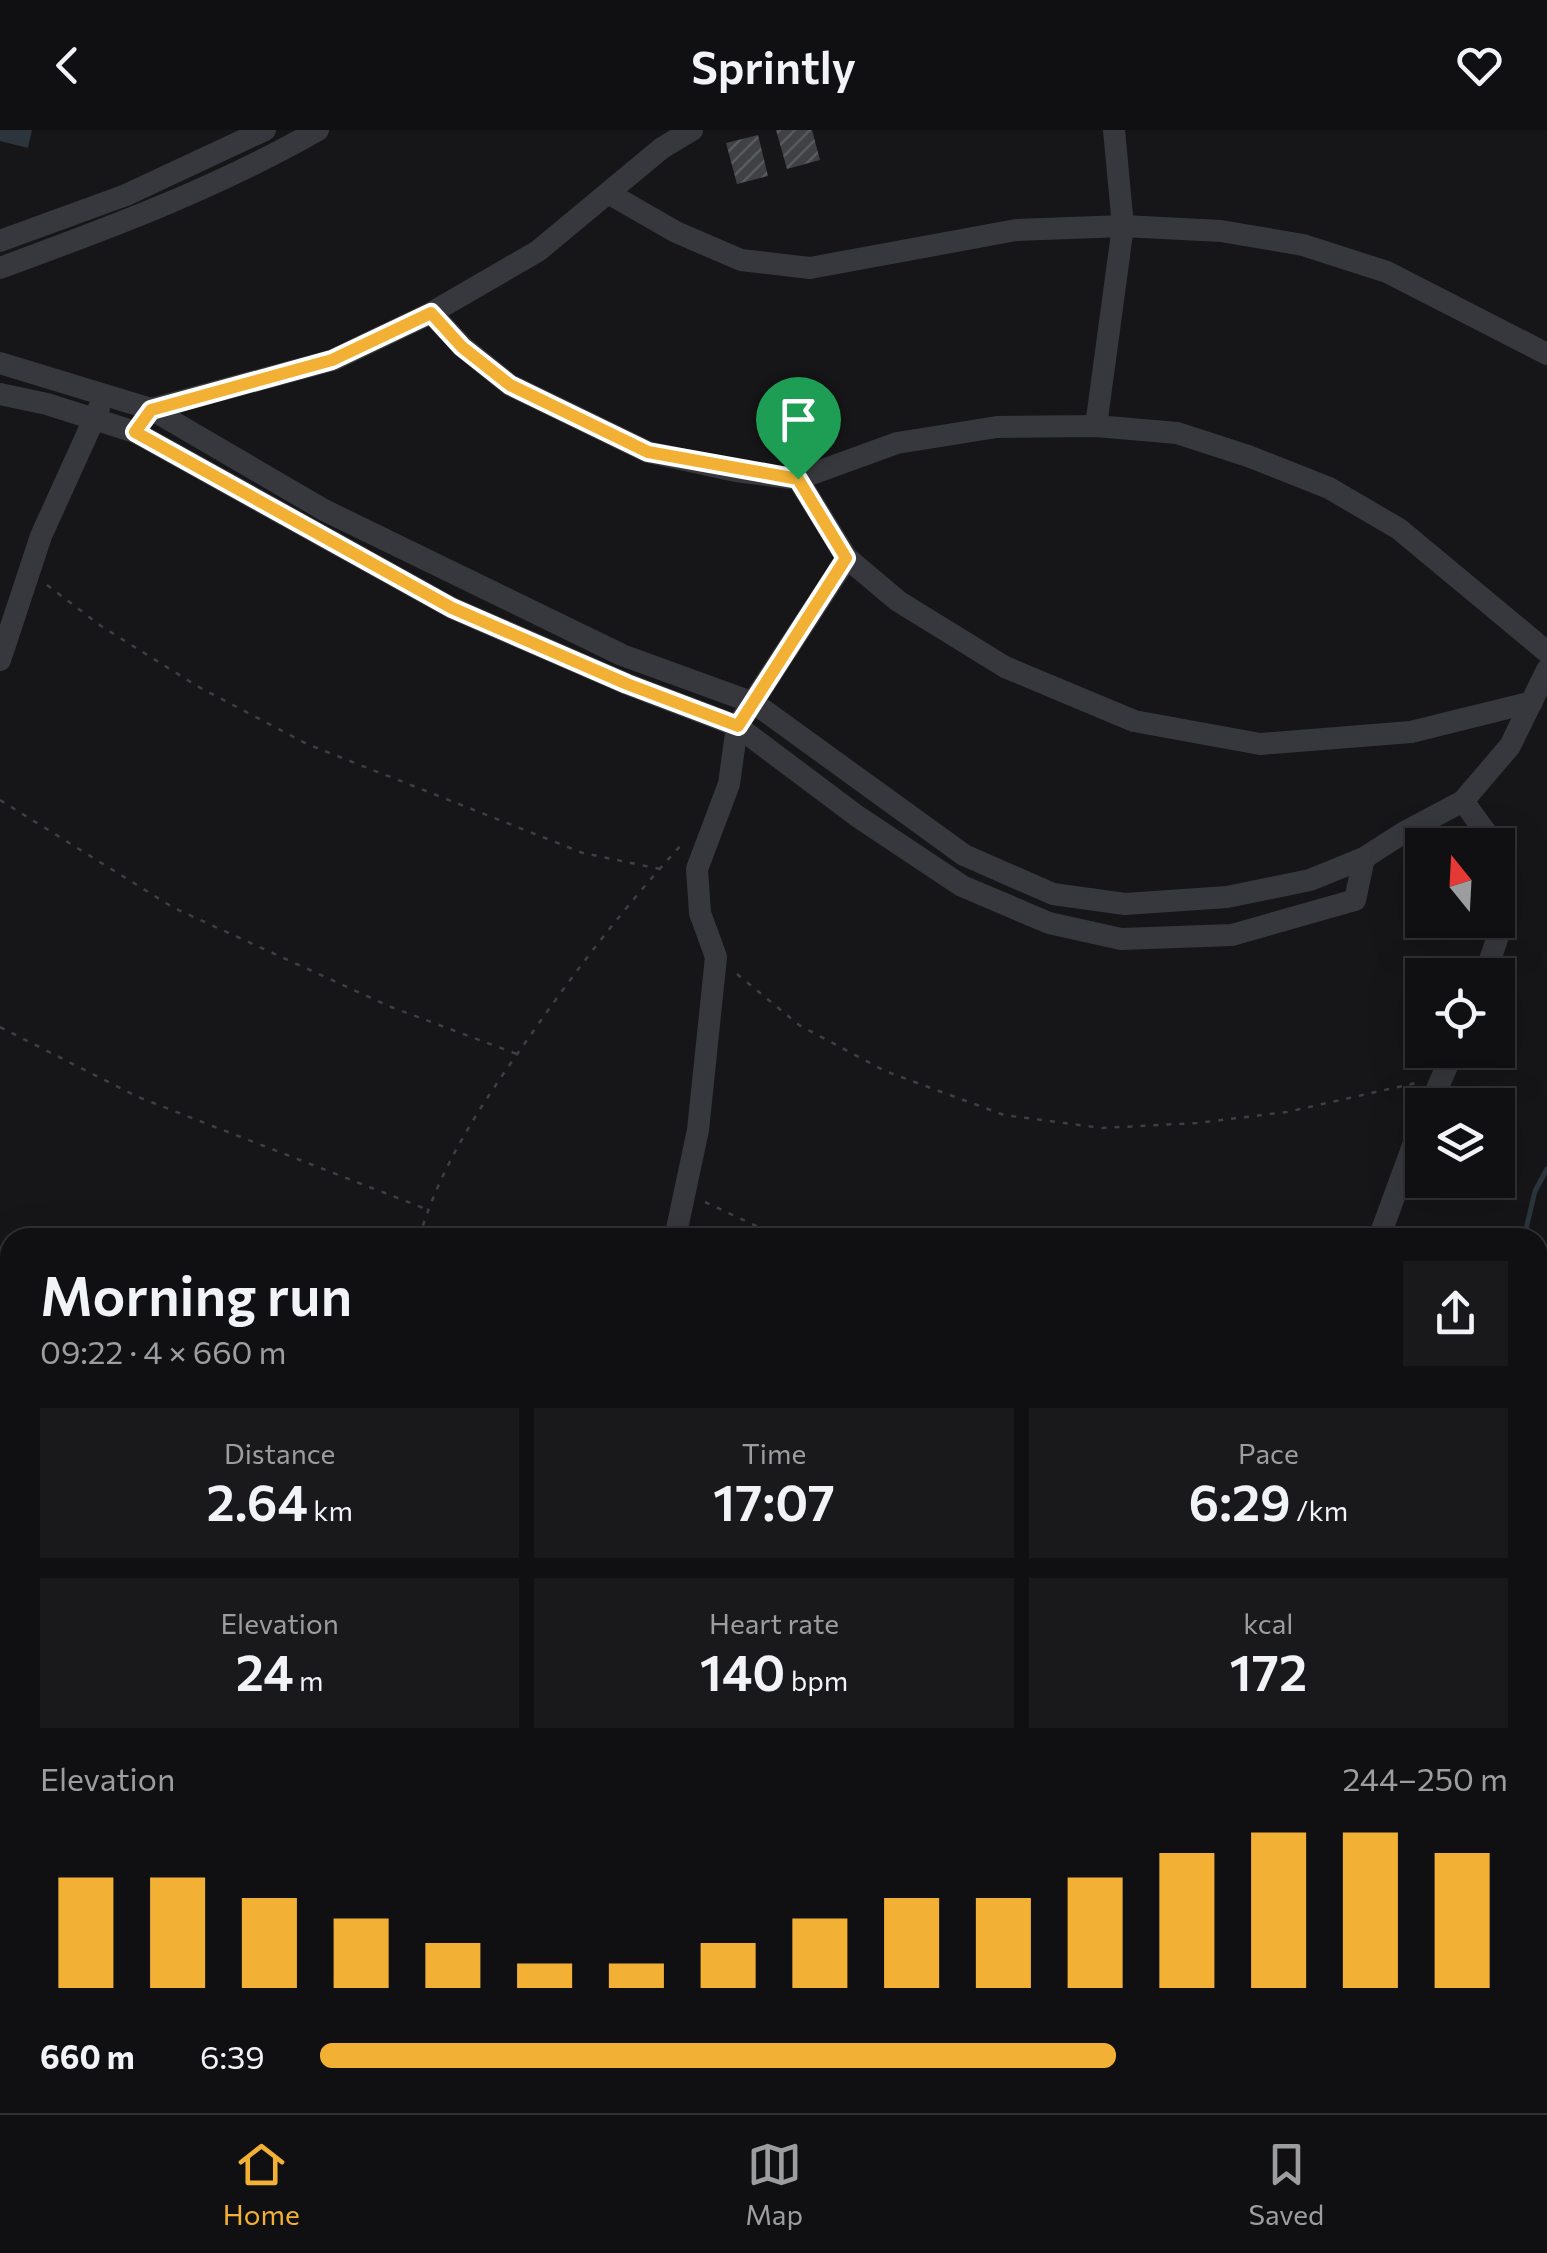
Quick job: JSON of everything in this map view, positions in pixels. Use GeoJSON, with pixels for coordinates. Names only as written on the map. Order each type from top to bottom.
{"type":"FeatureCollection","features":[{"type":"Feature","properties":{"kind":"street"},"geometry":{"type":"LineString","coordinates":[[3,238],[126,195],[265,130]]}},
{"type":"Feature","properties":{"kind":"street"},"geometry":{"type":"LineString","coordinates":[[0,268],[170,204],[277,154],[318,130]]}},
{"type":"Feature","properties":{"kind":"street"},"geometry":{"type":"LineString","coordinates":[[135,432],[151,410],[332,360],[431,313],[538,250],[662,148],[692,130]]}},
{"type":"Feature","properties":{"kind":"street"},"geometry":{"type":"LineString","coordinates":[[1096,426],[1122,226],[1114,130]]}},
{"type":"Feature","properties":{"kind":"street"},"geometry":{"type":"LineString","coordinates":[[608,193],[676,232],[741,260],[810,268],[1016,230],[1122,226],[1221,231],[1304,245],[1387,272],[1547,354]]}},
{"type":"Feature","properties":{"kind":"street"},"geometry":{"type":"LineString","coordinates":[[431,313],[462,347],[510,385],[648,452],[798,479],[897,443],[997,427],[1096,426],[1177,434],[1248,456],[1329,488],[1399,529],[1547,652]]}},
{"type":"Feature","properties":{"kind":"street"},"geometry":{"type":"LineString","coordinates":[[0,364],[151,410],[324,510],[605,647],[754,703],[964,855],[1054,894],[1125,904],[1227,897],[1310,880],[1364,858],[1464,801],[1510,746],[1547,670]]}},
{"type":"Feature","properties":{"kind":"street"},"geometry":{"type":"LineString","coordinates":[[0,394],[135,432],[452,608],[627,684],[738,726],[857,816],[962,886],[1049,923],[1121,938],[1232,935],[1355,900],[1364,858]]}},
{"type":"Feature","properties":{"kind":"street"},"geometry":{"type":"LineString","coordinates":[[0,660],[41,536],[92,418],[107,396]]}},
{"type":"Feature","properties":{"kind":"street"},"geometry":{"type":"LineString","coordinates":[[798,479],[846,558],[898,601],[1005,668],[1134,721],[1260,744],[1411,732],[1532,702]]}},
{"type":"Feature","properties":{"kind":"street"},"geometry":{"type":"LineString","coordinates":[[677,1228],[698,1130],[716,957],[700,914],[698,868],[729,784],[738,726],[846,558]]}},
{"type":"Feature","properties":{"kind":"street"},"geometry":{"type":"LineString","coordinates":[[1464,801],[1483,828]]}},
{"type":"Feature","properties":{"kind":"street"},"geometry":{"type":"LineString","coordinates":[[1438,1088],[1447,1068]]}},
{"type":"Feature","properties":{"kind":"street"},"geometry":{"type":"LineString","coordinates":[[1383,1228],[1405,1167]]}},
{"type":"Feature","properties":{"kind":"path"},"geometry":{"type":"LineString","coordinates":[[30,572],[101,626],[196,686],[307,744],[583,852],[660,868]]}},
{"type":"Feature","properties":{"kind":"path"},"geometry":{"type":"LineString","coordinates":[[0,800],[174,908],[391,1008],[517,1054]]}},
{"type":"Feature","properties":{"kind":"path"},"geometry":{"type":"LineString","coordinates":[[421,1228],[474,1115],[608,928],[684,842]]}},
{"type":"Feature","properties":{"kind":"path"},"geometry":{"type":"LineString","coordinates":[[716,957],[800,1025],[885,1072],[1004,1115],[1102,1128],[1198,1123],[1287,1112],[1442,1079]]}},
{"type":"Feature","properties":{"kind":"path"},"geometry":{"type":"LineString","coordinates":[[0,1027],[138,1097],[427,1210]]}},
{"type":"Feature","properties":{"kind":"path"},"geometry":{"type":"LineString","coordinates":[[685,1194],[760,1228]]}},
{"type":"Feature","properties":{"kind":"shaded area"},"geometry":{"type":"Polygon","coordinates":[[[0,130],[32,130],[28,148],[0,141],[0,130]]]}},
{"type":"Feature","properties":{"kind":"building"},"geometry":{"type":"Polygon","coordinates":[[[776,130],[812,130],[820,160],[787,169],[776,130]]]}},
{"type":"Feature","properties":{"kind":"building"},"geometry":{"type":"Polygon","coordinates":[[[758,135],[768,176],[737,184],[726,143],[758,135]]]}},
{"type":"Feature","properties":{"kind":"waterway"},"geometry":{"type":"LineString","coordinates":[[1526,1228],[1535,1191],[1547,1169]]}},
{"type":"Feature","properties":{"kind":"route"},"geometry":{"type":"LineString","coordinates":[[431,313],[462,347],[510,385],[648,452],[736,471],[798,479],[846,558],[738,726],[627,684],[452,608],[135,432],[151,410],[332,360],[431,313]]}}]}
